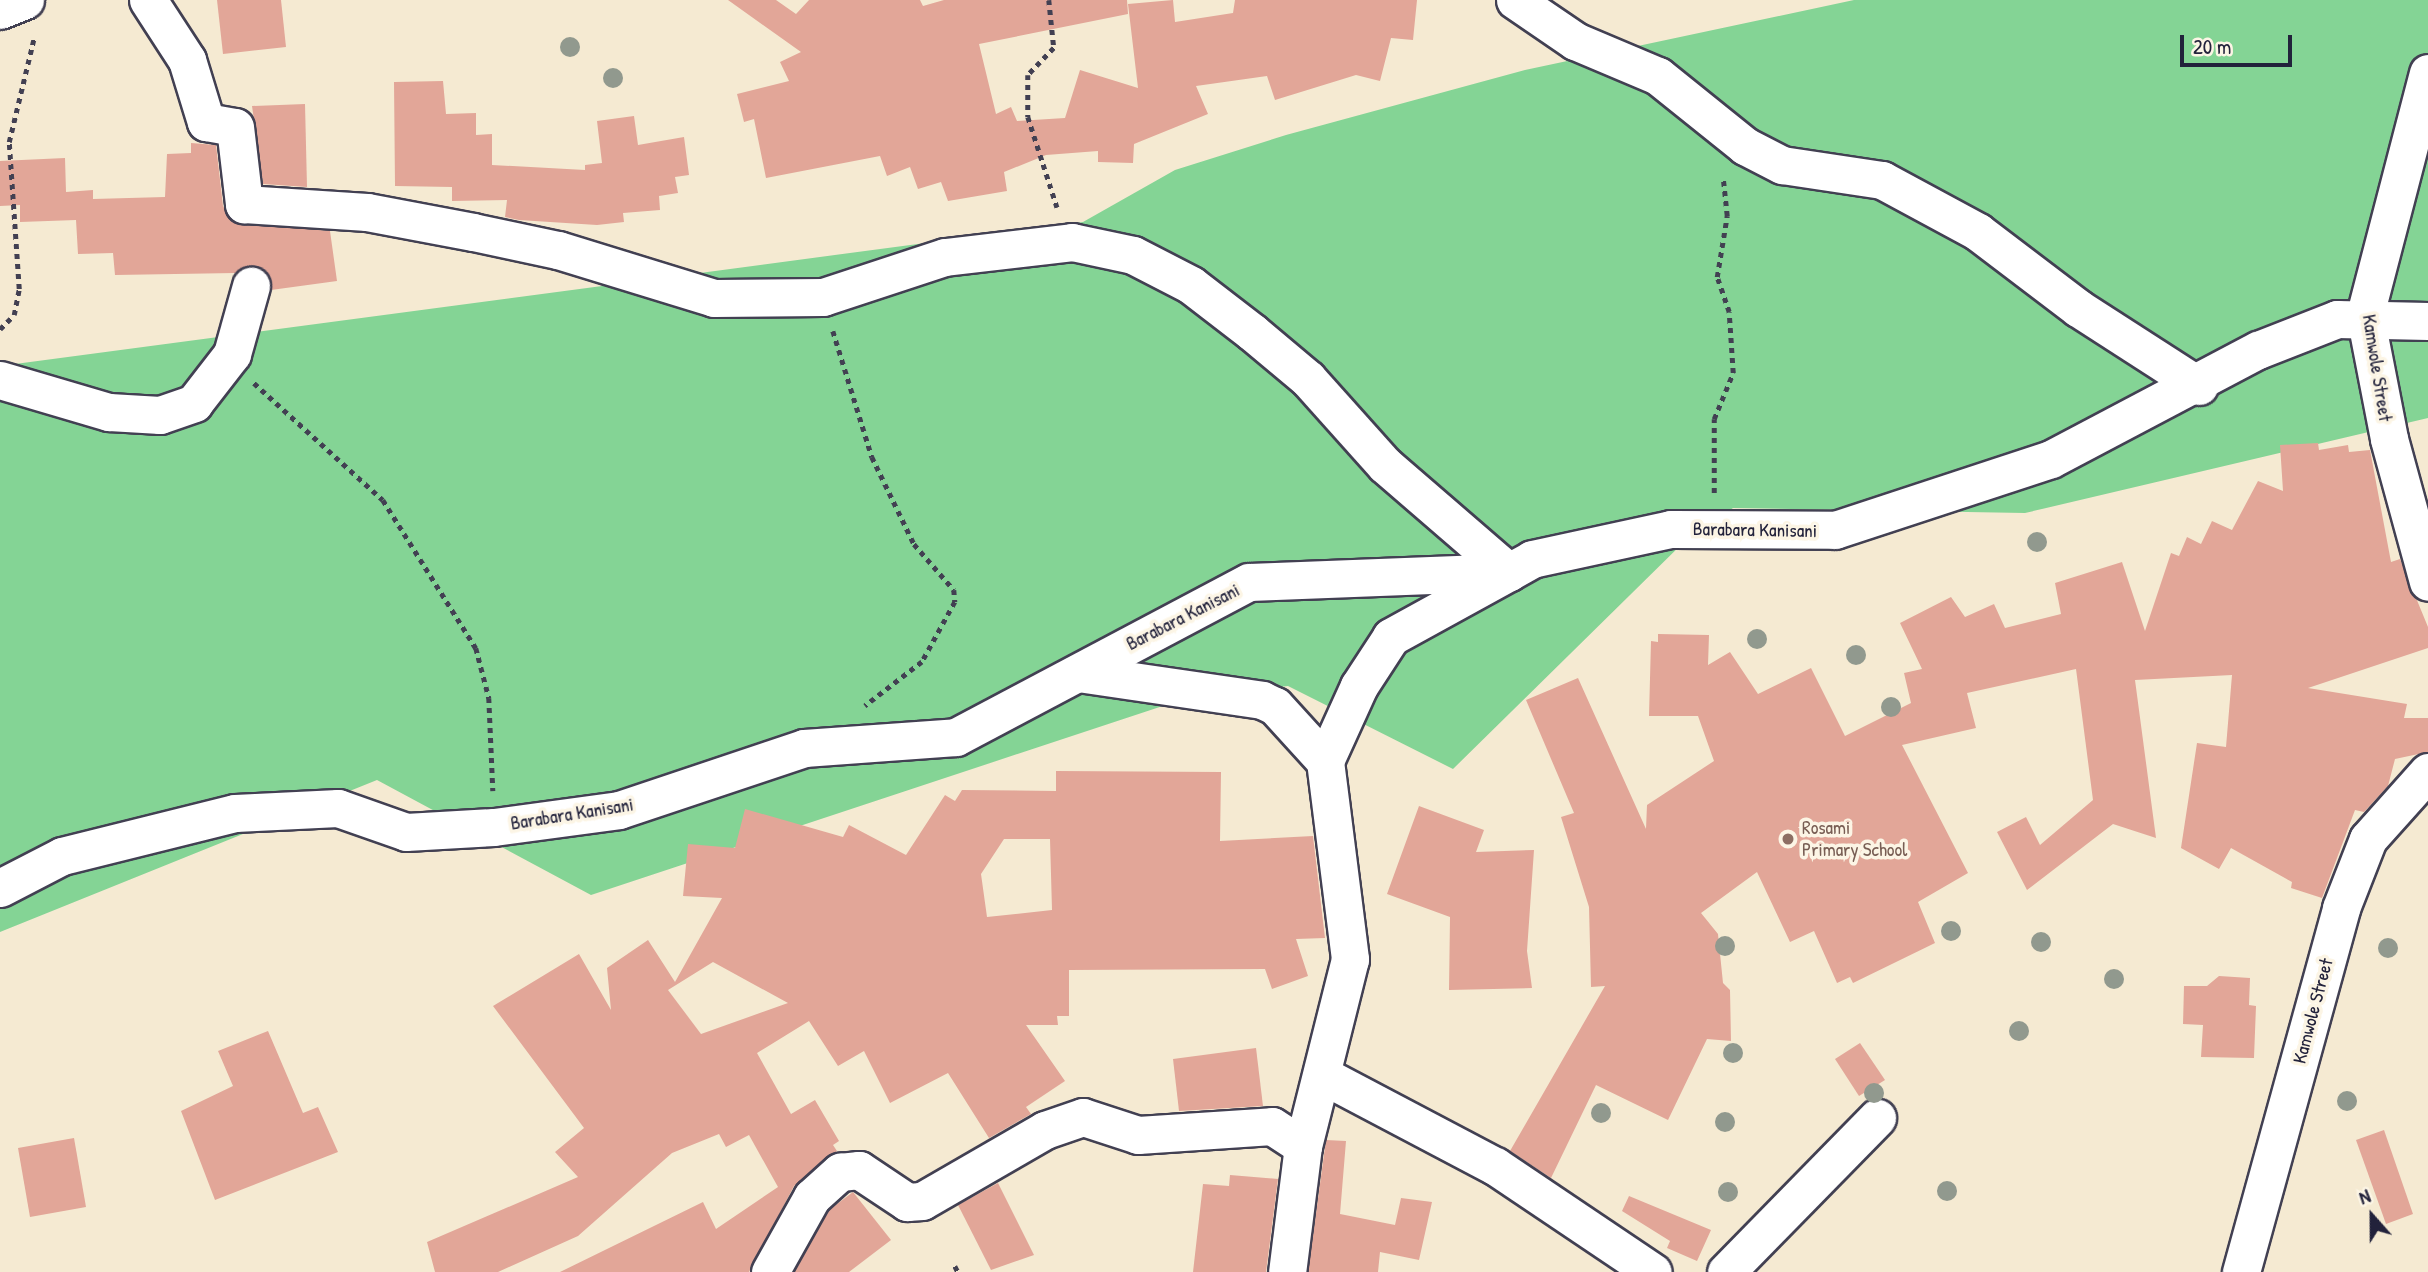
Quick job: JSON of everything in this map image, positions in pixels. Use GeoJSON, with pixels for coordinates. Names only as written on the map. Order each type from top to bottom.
{"type":"FeatureCollection","features":[{"type":"Feature","properties":{"kind":"street"},"geometry":{"type":"LineString","coordinates":[[148,0],[187,61],[206,122],[235,127],[244,204],[367,212],[473,232],[558,250],[714,298],[822,297],[945,257],[1072,242],[1133,255],[1191,285],[1308,379],[1385,465],[1509,572],[1391,638],[1359,686],[1325,761],[1350,959],[1324,1076],[1304,1146],[1287,1272]]}},
{"type":"Feature","properties":{"kind":"street"},"geometry":{"type":"LineString","coordinates":[[1516,0],[1575,41],[1658,76],[1708,116],[1782,165],[1882,180],[1978,232],[2078,308],[2199,386]]}},
{"type":"Feature","properties":{"kind":"street"},"geometry":{"type":"LineString","coordinates":[[0,10],[32,13]]}},
{"type":"Feature","properties":{"kind":"street","name":"Kamwole Street"},"geometry":{"type":"LineString","coordinates":[[2428,73],[2365,315],[2389,439],[2428,582]]}},
{"type":"Feature","properties":{"kind":"street"},"geometry":{"type":"LineString","coordinates":[[0,380],[109,412],[160,415],[194,403],[232,354],[251,286]]}},
{"type":"Feature","properties":{"kind":"street"},"geometry":{"type":"LineString","coordinates":[[2365,315],[2428,320]]}},
{"type":"Feature","properties":{"kind":"street","name":"Barabara Kanisani"},"geometry":{"type":"LineString","coordinates":[[0,888],[62,856],[235,813],[338,808],[406,832],[494,827],[619,810],[804,748],[956,737],[1249,582],[1509,572],[1605,542],[1724,527],[1835,530],[2050,459],[2199,386],[2258,350],[2365,315]]}},
{"type":"Feature","properties":{"kind":"street"},"geometry":{"type":"LineString","coordinates":[[1078,673],[1262,700],[1275,706],[1325,761]]}},
{"type":"Feature","properties":{"kind":"street","name":"Kamwole Street"},"geometry":{"type":"LineString","coordinates":[[2241,1272],[2341,908],[2368,839],[2428,772]]}},
{"type":"Feature","properties":{"kind":"street"},"geometry":{"type":"LineString","coordinates":[[1324,1076],[1495,1166],[1653,1272]]}},
{"type":"Feature","properties":{"kind":"street"},"geometry":{"type":"LineString","coordinates":[[770,1272],[812,1197],[840,1172],[859,1170],[907,1202],[922,1201],[1045,1129],[1083,1117],[1138,1135],[1272,1126],[1304,1146]]}},
{"type":"Feature","properties":{"kind":"street"},"geometry":{"type":"LineString","coordinates":[[1726,1272],[1877,1118]]}},
{"type":"Feature","properties":{"kind":"path"},"geometry":{"type":"LineString","coordinates":[[1049,0],[1054,48],[1028,75],[1028,117],[1037,160],[1072,242]]}},
{"type":"Feature","properties":{"kind":"path"},"geometry":{"type":"LineString","coordinates":[[0,329],[14,315],[19,289],[11,122],[32,13]]}},
{"type":"Feature","properties":{"kind":"path"},"geometry":{"type":"LineString","coordinates":[[1708,116],[1726,188],[1717,277],[1732,343],[1730,389],[1713,433],[1714,494],[1724,527]]}},
{"type":"Feature","properties":{"kind":"path"},"geometry":{"type":"LineString","coordinates":[[822,297],[872,457],[914,544],[954,590],[955,602],[922,662],[857,710]]}},
{"type":"Feature","properties":{"kind":"path"},"geometry":{"type":"LineString","coordinates":[[232,354],[267,400],[383,500],[476,648],[489,698],[494,827]]}},
{"type":"Feature","properties":{"kind":"path"},"geometry":{"type":"LineString","coordinates":[[955,1266],[958,1272]]}},
{"type":"Feature","properties":{"kind":"green space"},"geometry":{"type":"Polygon","coordinates":[[[1854,0],[2428,0],[2428,418],[2025,513],[1733,508],[1690,536],[1453,769],[1288,686],[1193,696],[591,895],[377,780],[0,932],[0,366],[1083,222],[1175,170],[1286,135],[1525,70],[1854,0]]]}},
{"type":"Feature","properties":{"kind":"building"},"geometry":{"type":"Polygon","coordinates":[[[217,0],[281,0],[286,47],[223,54],[217,0]]]}},
{"type":"Feature","properties":{"kind":"building"},"geometry":{"type":"Polygon","coordinates":[[[728,0],[776,0],[796,14],[809,0],[920,0],[923,6],[944,0],[1127,0],[1128,14],[979,44],[996,114],[1011,107],[1017,121],[1065,118],[1080,70],[1138,88],[1128,4],[1173,0],[1175,22],[1233,13],[1235,0],[1417,0],[1413,40],[1391,38],[1380,81],[1356,75],[1275,100],[1267,76],[1196,86],[1208,114],[1134,144],[1133,163],[1098,162],[1098,151],[1046,155],[1004,172],[1007,191],[948,201],[941,182],[918,189],[910,167],[887,176],[880,156],[766,178],[754,119],[744,122],[737,94],[789,81],[780,62],[801,52],[728,0]]]}},
{"type":"Feature","properties":{"kind":"building"},"geometry":{"type":"Polygon","coordinates":[[[443,81],[446,114],[476,113],[476,135],[492,134],[492,165],[585,170],[585,165],[602,163],[597,121],[634,116],[638,145],[684,137],[689,175],[675,177],[678,193],[659,196],[660,210],[623,213],[624,222],[597,225],[519,220],[505,217],[507,200],[452,201],[452,187],[395,186],[394,82],[443,81]]]}},
{"type":"Feature","properties":{"kind":"building"},"geometry":{"type":"Polygon","coordinates":[[[305,104],[307,187],[263,184],[252,106],[305,104]]]}},
{"type":"Feature","properties":{"kind":"building"},"geometry":{"type":"Polygon","coordinates":[[[191,143],[216,145],[223,206],[233,222],[330,231],[337,281],[271,290],[266,272],[256,266],[235,273],[115,275],[113,253],[78,254],[76,220],[20,222],[20,205],[0,206],[0,161],[65,158],[66,192],[93,190],[93,199],[165,197],[167,154],[191,153],[191,143]]]}},
{"type":"Feature","properties":{"kind":"building"},"geometry":{"type":"Polygon","coordinates":[[[2318,443],[2319,450],[2348,445],[2349,452],[2370,450],[2391,562],[2400,559],[2428,627],[2428,648],[2308,688],[2407,704],[2404,718],[2428,718],[2428,752],[2395,759],[2388,786],[2364,812],[2355,810],[2322,898],[2291,888],[2292,882],[2231,848],[2219,869],[2181,848],[2197,743],[2226,747],[2232,675],[2135,680],[2156,838],[2113,824],[2027,890],[1997,832],[2026,817],[2040,845],[2093,800],[2076,669],[1967,693],[1976,728],[1902,745],[1968,873],[1918,902],[1935,943],[1853,983],[1850,977],[1837,983],[1814,931],[1790,942],[1757,872],[1701,913],[1718,934],[1723,983],[1730,990],[1731,1041],[1707,1039],[1668,1120],[1596,1085],[1551,1178],[1510,1151],[1605,986],[1591,987],[1589,907],[1561,817],[1574,813],[1526,700],[1578,678],[1646,829],[1647,805],[1714,761],[1698,716],[1649,716],[1651,641],[1658,642],[1658,634],[1709,635],[1708,665],[1730,652],[1758,694],[1811,668],[1845,736],[1911,703],[1904,673],[1922,669],[1900,623],[1951,597],[1965,617],[1994,604],[2005,628],[2061,614],[2055,583],[2122,562],[2145,631],[2171,553],[2179,556],[2187,537],[2201,544],[2212,521],[2232,530],[2258,481],[2283,491],[2280,445],[2318,443]]]}},
{"type":"Feature","properties":{"kind":"building"},"geometry":{"type":"Polygon","coordinates":[[[1056,771],[1221,772],[1220,841],[1313,836],[1325,938],[1296,939],[1308,976],[1272,989],[1265,969],[1069,970],[1069,1016],[1057,1016],[1058,1025],[1026,1025],[1065,1081],[1026,1107],[1031,1114],[989,1138],[948,1073],[890,1103],[864,1051],[838,1066],[809,1021],[757,1053],[791,1114],[815,1100],[839,1141],[833,1145],[837,1151],[794,1186],[749,1272],[560,1272],[703,1202],[716,1229],[778,1187],[749,1135],[726,1147],[719,1134],[672,1153],[578,1236],[498,1272],[435,1272],[427,1242],[578,1177],[555,1152],[584,1128],[493,1006],[579,954],[611,1010],[607,968],[648,940],[675,982],[722,898],[683,896],[688,844],[735,848],[745,809],[843,837],[849,825],[906,855],[945,795],[955,801],[962,790],[1056,791],[1056,771]],[[1004,839],[981,874],[987,917],[1052,910],[1050,839],[1004,839]],[[713,962],[668,990],[701,1034],[788,1003],[713,962]]]}},
{"type":"Feature","properties":{"kind":"building"},"geometry":{"type":"Polygon","coordinates":[[[1419,806],[1484,830],[1476,852],[1534,850],[1527,951],[1532,988],[1449,990],[1450,917],[1387,894],[1419,806]]]}},
{"type":"Feature","properties":{"kind":"building"},"geometry":{"type":"Polygon","coordinates":[[[2219,976],[2250,978],[2249,1005],[2256,1006],[2254,1058],[2201,1057],[2203,1025],[2183,1024],[2184,986],[2207,986],[2219,976]]]}},
{"type":"Feature","properties":{"kind":"building"},"geometry":{"type":"Polygon","coordinates":[[[268,1031],[303,1113],[318,1107],[338,1152],[215,1200],[181,1111],[233,1086],[218,1051],[268,1031]]]}},
{"type":"Feature","properties":{"kind":"building"},"geometry":{"type":"Polygon","coordinates":[[[1860,1043],[1885,1080],[1859,1096],[1835,1059],[1860,1043]]]}},
{"type":"Feature","properties":{"kind":"building"},"geometry":{"type":"Polygon","coordinates":[[[1256,1048],[1263,1106],[1179,1111],[1173,1059],[1256,1048]]]}},
{"type":"Feature","properties":{"kind":"building"},"geometry":{"type":"Polygon","coordinates":[[[2384,1130],[2413,1214],[2386,1224],[2356,1140],[2384,1130]]]}},
{"type":"Feature","properties":{"kind":"building"},"geometry":{"type":"Polygon","coordinates":[[[74,1138],[86,1207],[30,1217],[18,1148],[74,1138]]]}},
{"type":"Feature","properties":{"kind":"building"},"geometry":{"type":"Polygon","coordinates":[[[1326,1140],[1346,1141],[1340,1214],[1395,1225],[1401,1198],[1432,1202],[1419,1260],[1380,1252],[1378,1272],[1308,1272],[1326,1140]]]}},
{"type":"Feature","properties":{"kind":"building"},"geometry":{"type":"Polygon","coordinates":[[[1230,1175],[1278,1179],[1266,1272],[1193,1272],[1203,1184],[1229,1186],[1230,1175]]]}},
{"type":"Feature","properties":{"kind":"building"},"geometry":{"type":"Polygon","coordinates":[[[998,1183],[1034,1255],[991,1270],[958,1205],[998,1183]]]}},
{"type":"Feature","properties":{"kind":"building"},"geometry":{"type":"Polygon","coordinates":[[[853,1192],[891,1240],[849,1272],[794,1272],[829,1210],[853,1192]]]}},
{"type":"Feature","properties":{"kind":"building"},"geometry":{"type":"Polygon","coordinates":[[[1629,1196],[1711,1230],[1697,1261],[1667,1248],[1670,1241],[1622,1211],[1629,1196]]]}},
{"type":"Feature","properties":{"kind":"place","name":"Rosami Primary School"},"geometry":{"type":"Point","coordinates":[1788,839]}}]}
